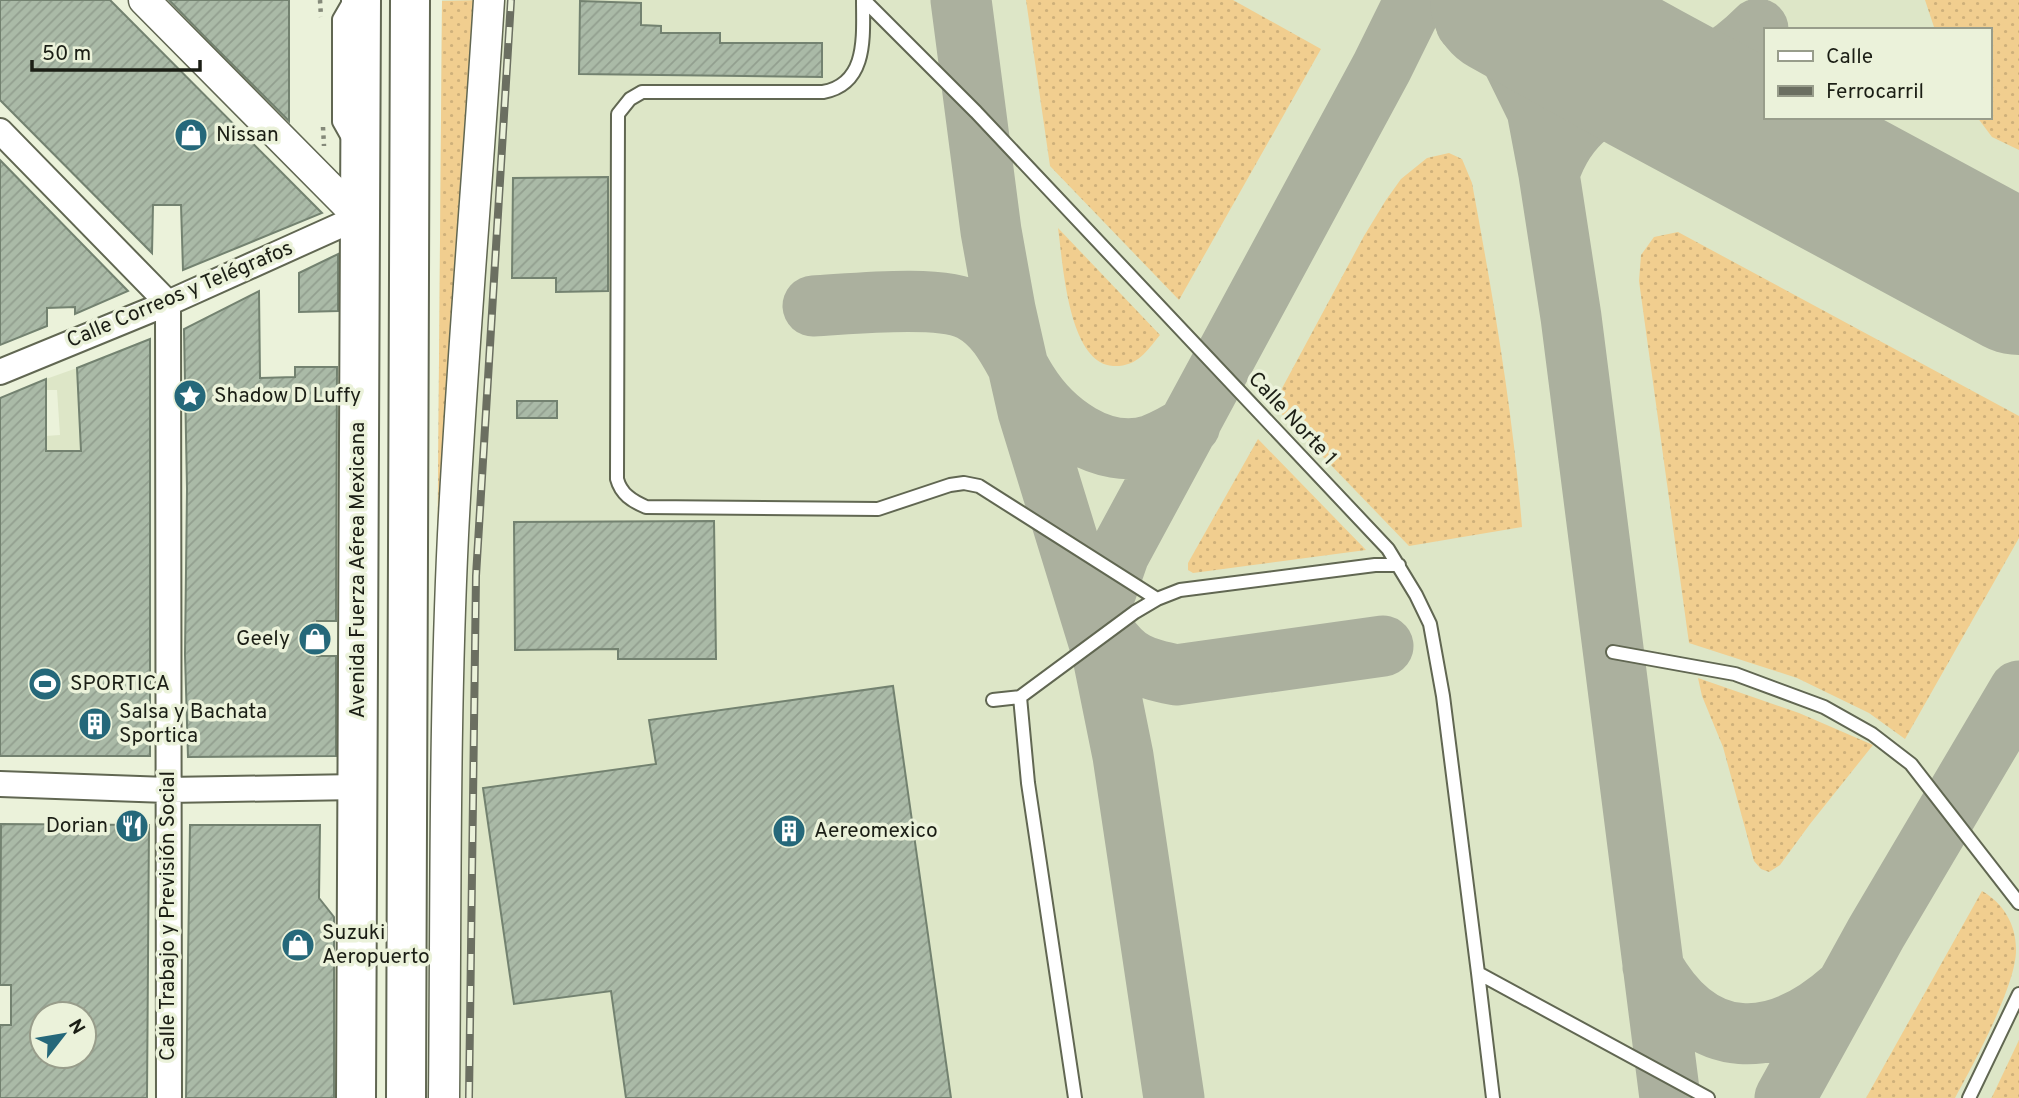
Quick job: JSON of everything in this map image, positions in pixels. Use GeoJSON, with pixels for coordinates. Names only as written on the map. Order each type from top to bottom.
{"type":"FeatureCollection","features":[{"type":"Feature","properties":{"kind":"main road","name":"Avenida Fuerza Aérea Mexicana"},"geometry":{"type":"LineString","coordinates":[[356,1098],[360,0]]}},
{"type":"Feature","properties":{"kind":"main road"},"geometry":{"type":"LineString","coordinates":[[403,14],[406,1098]]}},
{"type":"Feature","properties":{"kind":"street"},"geometry":{"type":"LineString","coordinates":[[144,0],[359,216]]}},
{"type":"Feature","properties":{"kind":"street"},"geometry":{"type":"LineString","coordinates":[[444,1098],[453,537],[460,398],[489,0]]}},
{"type":"Feature","properties":{"kind":"street"},"geometry":{"type":"LineString","coordinates":[[0,131],[168,303]]}},
{"type":"Feature","properties":{"kind":"street","name":"Calle Correos y Telégrafos"},"geometry":{"type":"LineString","coordinates":[[0,372],[168,303],[359,216]]}},
{"type":"Feature","properties":{"kind":"street","name":"Calle Trabajo y Previsión Social"},"geometry":{"type":"LineString","coordinates":[[168,303],[169,1098]]}},
{"type":"Feature","properties":{"kind":"street"},"geometry":{"type":"LineString","coordinates":[[0,784],[167,790],[358,787]]}},
{"type":"Feature","properties":{"kind":"lane"},"geometry":{"type":"LineString","coordinates":[[350,0],[339,19],[340,122],[359,162]]}},
{"type":"Feature","properties":{"kind":"lane"},"geometry":{"type":"LineString","coordinates":[[372,603],[374,0]]}},
{"type":"Feature","properties":{"kind":"lane"},"geometry":{"type":"LineString","coordinates":[[397,0],[403,14]]}},
{"type":"Feature","properties":{"kind":"lane"},"geometry":{"type":"LineString","coordinates":[[863,0],[861,46],[857,66],[851,78],[838,88],[823,92],[642,92],[630,99],[618,114],[619,487],[633,502],[646,507],[878,509],[950,485],[964,483],[979,486],[1157,599]]}},
{"type":"Feature","properties":{"kind":"lane","name":"Calle Norte 1"},"geometry":{"type":"LineString","coordinates":[[863,0],[976,112],[1388,549],[1399,565],[1430,624],[1443,696],[1493,1098]]}},
{"type":"Feature","properties":{"kind":"lane"},"geometry":{"type":"LineString","coordinates":[[993,700],[1020,698],[1157,599],[1180,590],[1375,565],[1399,565]]}},
{"type":"Feature","properties":{"kind":"lane"},"geometry":{"type":"LineString","coordinates":[[1613,652],[1735,674],[1824,706],[1871,734],[1911,764],[2019,903]]}},
{"type":"Feature","properties":{"kind":"lane"},"geometry":{"type":"LineString","coordinates":[[1020,698],[1028,783],[1075,1098]]}},
{"type":"Feature","properties":{"kind":"lane"},"geometry":{"type":"LineString","coordinates":[[1478,973],[1708,1098]]}},
{"type":"Feature","properties":{"kind":"lane"},"geometry":{"type":"LineString","coordinates":[[1969,1098],[2019,994]]}},
{"type":"Feature","properties":{"kind":"shaded area"},"geometry":{"type":"Polygon","coordinates":[[[442,0],[2019,0],[2019,1098],[433,1098],[442,0]]]}},
{"type":"Feature","properties":{"kind":"shaded area"},"geometry":{"type":"Polygon","coordinates":[[[486,0],[437,599],[442,1],[486,0]]]}},
{"type":"Feature","properties":{"kind":"shaded area"},"geometry":{"type":"Polygon","coordinates":[[[1026,0],[1233,0],[1321,49],[1179,300],[1050,166],[1026,0]]]}},
{"type":"Feature","properties":{"kind":"shaded area"},"geometry":{"type":"Polygon","coordinates":[[[1925,0],[2019,0],[2019,150],[1992,137],[1978,119],[1991,119],[1991,28],[1934,28],[1925,0]]]}},
{"type":"Feature","properties":{"kind":"shaded area"},"geometry":{"type":"Polygon","coordinates":[[[1449,153],[1462,159],[1472,183],[1508,397],[1522,527],[1409,546],[1273,405],[1386,200],[1401,179],[1427,158],[1449,153]]]}},
{"type":"Feature","properties":{"kind":"shaded area"},"geometry":{"type":"Polygon","coordinates":[[[1058,228],[1160,335],[1135,361],[1113,366],[1098,361],[1086,348],[1070,309],[1058,228]]]}},
{"type":"Feature","properties":{"kind":"shaded area"},"geometry":{"type":"Polygon","coordinates":[[[1678,232],[2019,416],[2019,538],[1905,739],[1869,713],[1797,678],[1689,643],[1639,281],[1641,255],[1654,237],[1678,232]]]}},
{"type":"Feature","properties":{"kind":"shaded area"},"geometry":{"type":"Polygon","coordinates":[[[77,368],[81,451],[46,451],[45,436],[60,435],[57,390],[46,390],[46,379],[77,368]]]}},
{"type":"Feature","properties":{"kind":"shaded area"},"geometry":{"type":"Polygon","coordinates":[[[1258,439],[1366,550],[1193,573],[1188,570],[1188,563],[1258,439]]]}},
{"type":"Feature","properties":{"kind":"shaded area"},"geometry":{"type":"Polygon","coordinates":[[[1698,678],[1799,713],[1873,745],[1780,865],[1769,872],[1761,869],[1754,861],[1723,747],[1702,696],[1698,678]]]}},
{"type":"Feature","properties":{"kind":"shaded area"},"geometry":{"type":"Polygon","coordinates":[[[1982,891],[2007,915],[2014,931],[2016,949],[2002,1003],[1955,1098],[1866,1098],[1982,891]]]}},
{"type":"Feature","properties":{"kind":"shaded area"},"geometry":{"type":"Polygon","coordinates":[[[2019,1040],[2019,1098],[1991,1098],[1992,1097],[2019,1040]]]}},
{"type":"Feature","properties":{"kind":"building"},"geometry":{"type":"Polygon","coordinates":[[[0,0],[110,0],[322,213],[183,270],[181,205],[153,205],[152,253],[0,100],[0,0]]]}},
{"type":"Feature","properties":{"kind":"building","name":"Nissan"},"geometry":{"type":"Polygon","coordinates":[[[169,0],[289,0],[289,121],[208,40],[169,0]]]}},
{"type":"Feature","properties":{"kind":"building"},"geometry":{"type":"Polygon","coordinates":[[[580,1],[641,3],[641,25],[661,26],[661,33],[720,33],[720,43],[822,43],[822,77],[579,74],[580,1]]]}},
{"type":"Feature","properties":{"kind":"building"},"geometry":{"type":"Polygon","coordinates":[[[0,160],[128,291],[75,314],[75,307],[47,308],[47,326],[0,345],[0,160]]]}},
{"type":"Feature","properties":{"kind":"building"},"geometry":{"type":"Polygon","coordinates":[[[608,177],[608,291],[556,292],[556,278],[512,278],[513,178],[608,177]]]}},
{"type":"Feature","properties":{"kind":"building"},"geometry":{"type":"Polygon","coordinates":[[[338,254],[338,311],[299,312],[299,273],[338,254]]]}},
{"type":"Feature","properties":{"kind":"building"},"geometry":{"type":"Polygon","coordinates":[[[259,291],[260,378],[295,377],[295,367],[337,367],[336,621],[317,621],[317,656],[336,656],[336,756],[188,757],[184,329],[259,291]]]}},
{"type":"Feature","properties":{"kind":"building"},"geometry":{"type":"Polygon","coordinates":[[[150,339],[150,756],[0,756],[0,398],[46,379],[46,451],[81,451],[77,368],[150,339]]]}},
{"type":"Feature","properties":{"kind":"building"},"geometry":{"type":"Polygon","coordinates":[[[517,401],[557,401],[557,418],[517,418],[517,401]]]}},
{"type":"Feature","properties":{"kind":"building"},"geometry":{"type":"Polygon","coordinates":[[[714,521],[716,659],[618,659],[618,649],[515,650],[514,522],[714,521]]]}},
{"type":"Feature","properties":{"kind":"building"},"geometry":{"type":"Polygon","coordinates":[[[893,686],[951,1098],[626,1098],[611,991],[514,1004],[483,788],[656,764],[649,720],[893,686]]]}},
{"type":"Feature","properties":{"kind":"building"},"geometry":{"type":"Polygon","coordinates":[[[1,824],[149,825],[147,1098],[0,1098],[0,1025],[11,1025],[11,985],[0,985],[1,824]]]}},
{"type":"Feature","properties":{"kind":"building"},"geometry":{"type":"Polygon","coordinates":[[[190,825],[320,825],[319,898],[334,917],[334,1098],[186,1098],[190,825]]]}},
{"type":"Feature","properties":{"kind":"taxiway"},"geometry":{"type":"LineString","coordinates":[[961,0],[991,231],[1005,309],[1028,411],[1102,652],[1123,756],[1174,1098]]}},
{"type":"Feature","properties":{"kind":"taxiway"},"geometry":{"type":"LineString","coordinates":[[1102,638],[1103,600],[1119,554],[1382,67],[1415,0]]}},
{"type":"Feature","properties":{"kind":"taxiway"},"geometry":{"type":"LineString","coordinates":[[1483,0],[1537,110],[1549,174],[1571,317],[1670,1098]]}},
{"type":"Feature","properties":{"kind":"taxiway"},"geometry":{"type":"LineString","coordinates":[[1466,23],[1490,21],[1536,29],[1646,78]]}},
{"type":"Feature","properties":{"kind":"taxiway"},"geometry":{"type":"LineString","coordinates":[[1610,55],[1656,75],[1684,75],[1724,57],[1758,29]]}},
{"type":"Feature","properties":{"kind":"taxiway"},"geometry":{"type":"LineString","coordinates":[[1549,174],[1556,157],[1576,126],[1604,105],[1638,96],[1657,97],[1709,112]]}},
{"type":"Feature","properties":{"kind":"taxiway"},"geometry":{"type":"LineString","coordinates":[[1780,119],[1810,155],[1848,187]]}},
{"type":"Feature","properties":{"kind":"taxiway"},"geometry":{"type":"LineString","coordinates":[[813,306],[918,301],[958,306],[972,311],[991,325],[1037,397],[1050,411],[1064,424],[1097,443],[1133,449],[1152,445],[1190,425]]}},
{"type":"Feature","properties":{"kind":"taxiway"},"geometry":{"type":"LineString","coordinates":[[1106,634],[1121,652],[1136,663],[1176,675],[1383,646]]}},
{"type":"Feature","properties":{"kind":"taxiway"},"geometry":{"type":"LineString","coordinates":[[1785,1098],[1876,933],[2019,691]]}},
{"type":"Feature","properties":{"kind":"taxiway"},"geometry":{"type":"LineString","coordinates":[[1653,967],[1672,995],[1694,1015],[1717,1028],[1741,1033],[1766,1032],[1792,1024],[1844,989]]}},
{"type":"Feature","properties":{"kind":"runway"},"geometry":{"type":"LineString","coordinates":[[1506,0],[2019,279]]}},
{"type":"Feature","properties":{"kind":"railway"},"geometry":{"type":"LineString","coordinates":[[469,1098],[476,576],[511,0]]}},
{"type":"Feature","properties":{"kind":"place","name":"Nissan"},"geometry":{"type":"Point","coordinates":[191,135]}},
{"type":"Feature","properties":{"kind":"place","name":"Shadow D Luffy"},"geometry":{"type":"Point","coordinates":[190,396]}},
{"type":"Feature","properties":{"kind":"place","name":"Geely"},"geometry":{"type":"Point","coordinates":[315,639]}},
{"type":"Feature","properties":{"kind":"place","name":"SPORTICA"},"geometry":{"type":"Point","coordinates":[45,684]}},
{"type":"Feature","properties":{"kind":"place","name":"Salsa y Bachata Sportica"},"geometry":{"type":"Point","coordinates":[95,724]}},
{"type":"Feature","properties":{"kind":"place","name":"Dorian"},"geometry":{"type":"Point","coordinates":[132,826]}},
{"type":"Feature","properties":{"kind":"place","name":"Aereomexico"},"geometry":{"type":"Point","coordinates":[789,831]}},
{"type":"Feature","properties":{"kind":"place","name":"Suzuki Aeropuerto"},"geometry":{"type":"Point","coordinates":[298,945]}}]}
